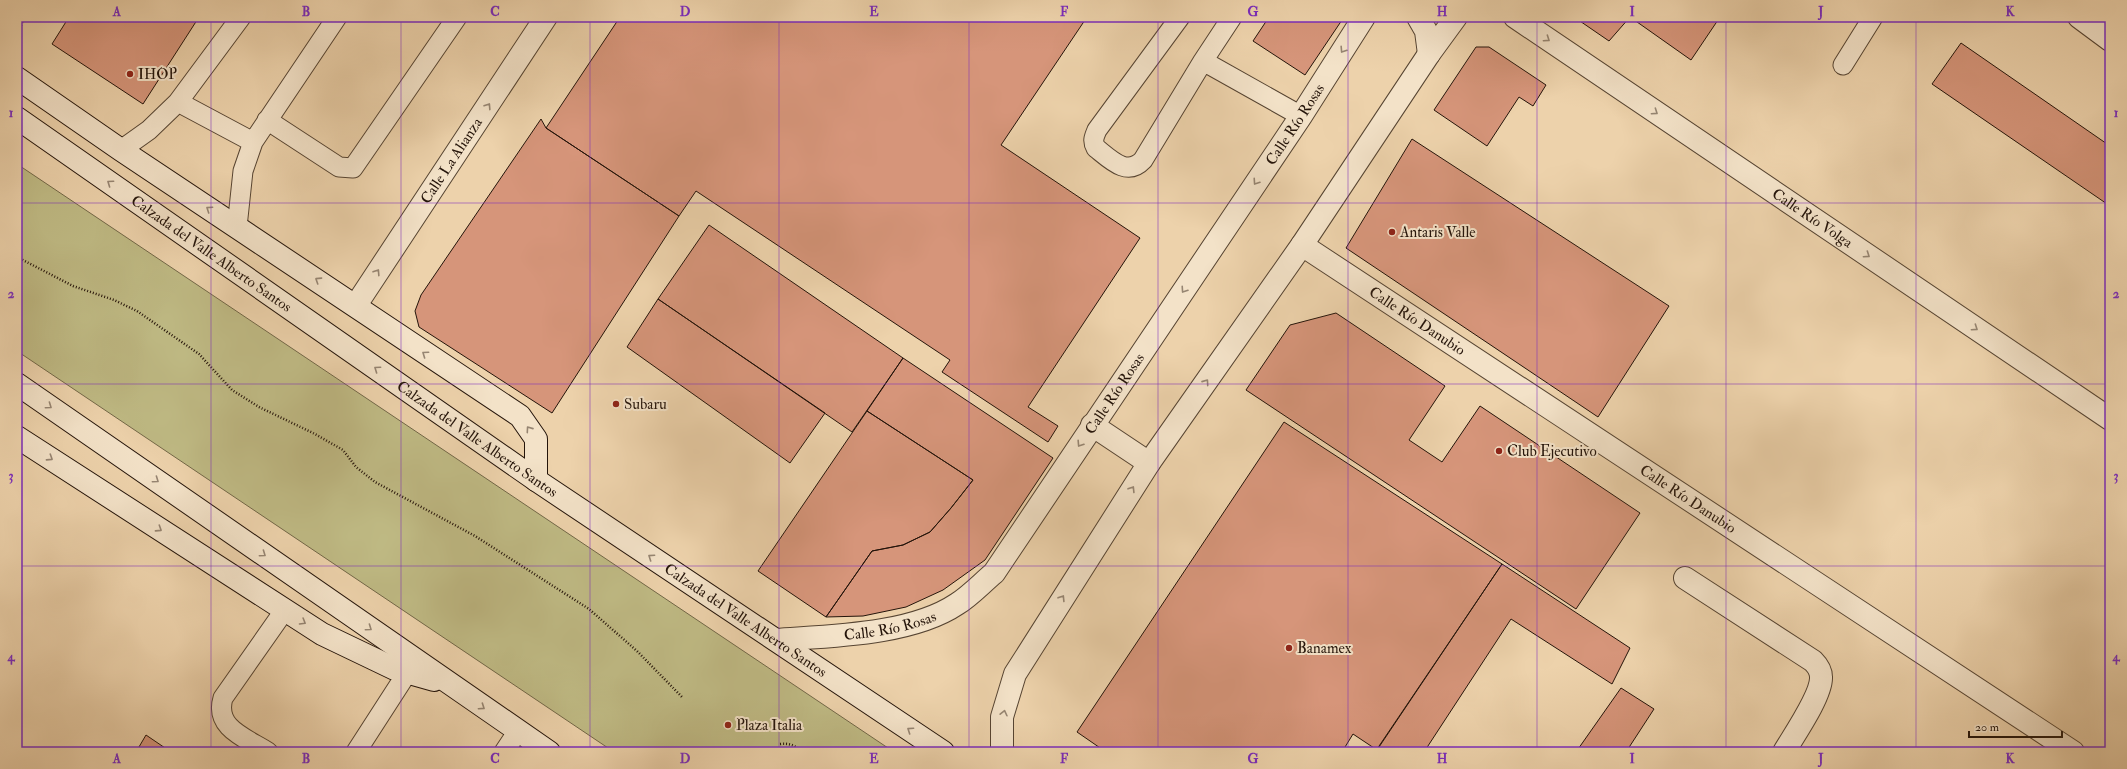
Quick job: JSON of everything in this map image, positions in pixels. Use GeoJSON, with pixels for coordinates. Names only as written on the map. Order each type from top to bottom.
{"type":"FeatureCollection","features":[{"type":"Feature","properties":{"kind":"street","name":"Calle La Alianza"},"geometry":{"type":"LineString","coordinates":[[356,305],[546,17]]}},
{"type":"Feature","properties":{"kind":"street","name":"Calle Río Rosas"},"geometry":{"type":"LineString","coordinates":[[776,640],[860,633],[921,621],[956,605],[994,573],[1300,116],[1364,17]]}},
{"type":"Feature","properties":{"kind":"street"},"geometry":{"type":"LineString","coordinates":[[1418,17],[1426,31],[1429,54]]}},
{"type":"Feature","properties":{"kind":"street"},"geometry":{"type":"LineString","coordinates":[[1002,752],[1002,717],[1015,674],[1149,463],[1302,245],[1429,54],[1456,17]]}},
{"type":"Feature","properties":{"kind":"street","name":"Calle Río Volga"},"geometry":{"type":"LineString","coordinates":[[1515,17],[2110,419]]}},
{"type":"Feature","properties":{"kind":"street"},"geometry":{"type":"LineString","coordinates":[[2079,17],[2110,40]]}},
{"type":"Feature","properties":{"kind":"street"},"geometry":{"type":"LineString","coordinates":[[17,78],[121,150],[356,305],[428,356],[520,416],[536,439],[536,480]]}},
{"type":"Feature","properties":{"kind":"street","name":"Calzada del Valle Alberto Santos"},"geometry":{"type":"LineString","coordinates":[[17,118],[536,480],[943,752]]}},
{"type":"Feature","properties":{"kind":"street","name":"Calle Río Danubio"},"geometry":{"type":"LineString","coordinates":[[1302,245],[2073,752]]}},
{"type":"Feature","properties":{"kind":"street"},"geometry":{"type":"LineString","coordinates":[[17,384],[450,685],[549,752]]}},
{"type":"Feature","properties":{"kind":"street"},"geometry":{"type":"LineString","coordinates":[[1092,425],[1149,463]]}},
{"type":"Feature","properties":{"kind":"street"},"geometry":{"type":"LineString","coordinates":[[17,437],[284,611],[322,634],[395,669],[450,685]]}},
{"type":"Feature","properties":{"kind":"street"},"geometry":{"type":"LineString","coordinates":[[1685,578],[1813,661],[1818,668],[1821,676],[1820,686],[1811,707],[1784,752]]}},
{"type":"Feature","properties":{"kind":"lane"},"geometry":{"type":"LineString","coordinates":[[121,150],[149,130],[178,102],[241,17]]}},
{"type":"Feature","properties":{"kind":"lane"},"geometry":{"type":"LineString","coordinates":[[236,227],[244,171],[253,142],[337,17]]}},
{"type":"Feature","properties":{"kind":"lane"},"geometry":{"type":"LineString","coordinates":[[267,120],[339,167],[353,168],[457,17]]}},
{"type":"Feature","properties":{"kind":"lane"},"geometry":{"type":"LineString","coordinates":[[1180,17],[1097,130],[1093,138],[1093,143],[1096,148],[1124,167],[1130,169],[1136,167],[1143,160],[1203,61],[1232,17]]}},
{"type":"Feature","properties":{"kind":"lane"},"geometry":{"type":"LineString","coordinates":[[1844,65],[1873,17]]}},
{"type":"Feature","properties":{"kind":"lane"},"geometry":{"type":"LineString","coordinates":[[1203,61],[1300,116]]}},
{"type":"Feature","properties":{"kind":"lane"},"geometry":{"type":"LineString","coordinates":[[178,102],[253,142]]}},
{"type":"Feature","properties":{"kind":"lane"},"geometry":{"type":"LineString","coordinates":[[268,752],[225,723],[220,715],[220,706],[223,698],[284,611]]}},
{"type":"Feature","properties":{"kind":"lane"},"geometry":{"type":"LineString","coordinates":[[356,752],[407,673]]}},
{"type":"Feature","properties":{"kind":"lane"},"geometry":{"type":"LineString","coordinates":[[504,752],[518,731]]}},
{"type":"Feature","properties":{"kind":"path"},"geometry":{"type":"LineString","coordinates":[[17,37],[24,17]]}},
{"type":"Feature","properties":{"kind":"path"},"geometry":{"type":"LineString","coordinates":[[17,257],[73,286],[137,311],[199,354],[232,390],[259,407],[315,434],[343,450],[356,467],[375,482],[474,536],[589,609],[637,651],[683,698]]}},
{"type":"Feature","properties":{"kind":"path"},"geometry":{"type":"LineString","coordinates":[[780,744],[788,743],[795,746],[802,752]]}},
{"type":"Feature","properties":{"kind":"shaded area"},"geometry":{"type":"Polygon","coordinates":[[[17,164],[894,752],[614,752],[17,351],[17,164]]]}},
{"type":"Feature","properties":{"kind":"building","name":"IHOP"},"geometry":{"type":"Polygon","coordinates":[[[69,17],[199,17],[143,104],[52,44],[69,17]]]}},
{"type":"Feature","properties":{"kind":"building"},"geometry":{"type":"Polygon","coordinates":[[[620,17],[812,17],[818,21],[821,17],[1087,17],[1001,145],[1140,238],[1028,407],[1058,426],[1048,442],[942,372],[950,360],[696,191],[679,216],[546,128],[620,17]]]}},
{"type":"Feature","properties":{"kind":"building"},"geometry":{"type":"Polygon","coordinates":[[[1269,17],[1344,17],[1305,75],[1253,41],[1269,17]]]}},
{"type":"Feature","properties":{"kind":"building"},"geometry":{"type":"Polygon","coordinates":[[[1574,17],[1630,17],[1609,41],[1574,17]]]}},
{"type":"Feature","properties":{"kind":"building"},"geometry":{"type":"Polygon","coordinates":[[[1630,17],[1720,17],[1691,60],[1630,17]]]}},
{"type":"Feature","properties":{"kind":"building"},"geometry":{"type":"Polygon","coordinates":[[[1961,43],[2110,146],[2110,206],[1932,84],[1961,43]]]}},
{"type":"Feature","properties":{"kind":"building"},"geometry":{"type":"Polygon","coordinates":[[[1476,47],[1489,47],[1546,85],[1533,106],[1519,97],[1487,146],[1434,110],[1476,47]]]}},
{"type":"Feature","properties":{"kind":"building"},"geometry":{"type":"Polygon","coordinates":[[[541,119],[546,128],[679,216],[552,413],[419,327],[415,311],[421,295],[541,119]]]}},
{"type":"Feature","properties":{"kind":"building"},"geometry":{"type":"Polygon","coordinates":[[[1412,139],[1669,306],[1598,417],[1346,248],[1412,139]]]}},
{"type":"Feature","properties":{"kind":"building"},"geometry":{"type":"Polygon","coordinates":[[[709,225],[903,358],[852,432],[658,299],[709,225]]]}},
{"type":"Feature","properties":{"kind":"building"},"geometry":{"type":"Polygon","coordinates":[[[658,299],[825,413],[790,463],[627,347],[658,299]]]}},
{"type":"Feature","properties":{"kind":"building","name":"Club Ejecutivo"},"geometry":{"type":"Polygon","coordinates":[[[1336,313],[1445,386],[1409,440],[1442,462],[1480,406],[1640,513],[1576,609],[1246,390],[1290,325],[1336,313]]]}},
{"type":"Feature","properties":{"kind":"building"},"geometry":{"type":"Polygon","coordinates":[[[903,358],[1053,458],[985,560],[943,590],[906,607],[863,616],[826,617],[872,551],[903,545],[930,532],[973,480],[867,411],[903,358]]]}},
{"type":"Feature","properties":{"kind":"building"},"geometry":{"type":"Polygon","coordinates":[[[867,411],[973,480],[930,532],[903,545],[872,551],[826,617],[758,571],[867,411]]]}},
{"type":"Feature","properties":{"kind":"building","name":"Banamex"},"geometry":{"type":"Polygon","coordinates":[[[1284,422],[1502,564],[1377,750],[1353,734],[1342,752],[1106,752],[1077,732],[1284,422]]]}},
{"type":"Feature","properties":{"kind":"building"},"geometry":{"type":"Polygon","coordinates":[[[1502,564],[1630,648],[1612,684],[1511,619],[1424,752],[1375,752],[1502,564]]]}},
{"type":"Feature","properties":{"kind":"building"},"geometry":{"type":"Polygon","coordinates":[[[1621,688],[1654,709],[1626,752],[1576,752],[1621,688]]]}},
{"type":"Feature","properties":{"kind":"building"},"geometry":{"type":"Polygon","coordinates":[[[146,735],[171,752],[136,752],[146,735]]]}},
{"type":"Feature","properties":{"kind":"place","name":"IHOP"},"geometry":{"type":"Point","coordinates":[130,74]}},
{"type":"Feature","properties":{"kind":"place","name":"Antaris Valle"},"geometry":{"type":"Point","coordinates":[1392,232]}},
{"type":"Feature","properties":{"kind":"place","name":"Subaru"},"geometry":{"type":"Point","coordinates":[616,404]}},
{"type":"Feature","properties":{"kind":"place","name":"Club Ejecutivo"},"geometry":{"type":"Point","coordinates":[1499,451]}},
{"type":"Feature","properties":{"kind":"place","name":"Banamex"},"geometry":{"type":"Point","coordinates":[1289,648]}},
{"type":"Feature","properties":{"kind":"place","name":"Plaza Italia"},"geometry":{"type":"Point","coordinates":[728,725]}}]}
